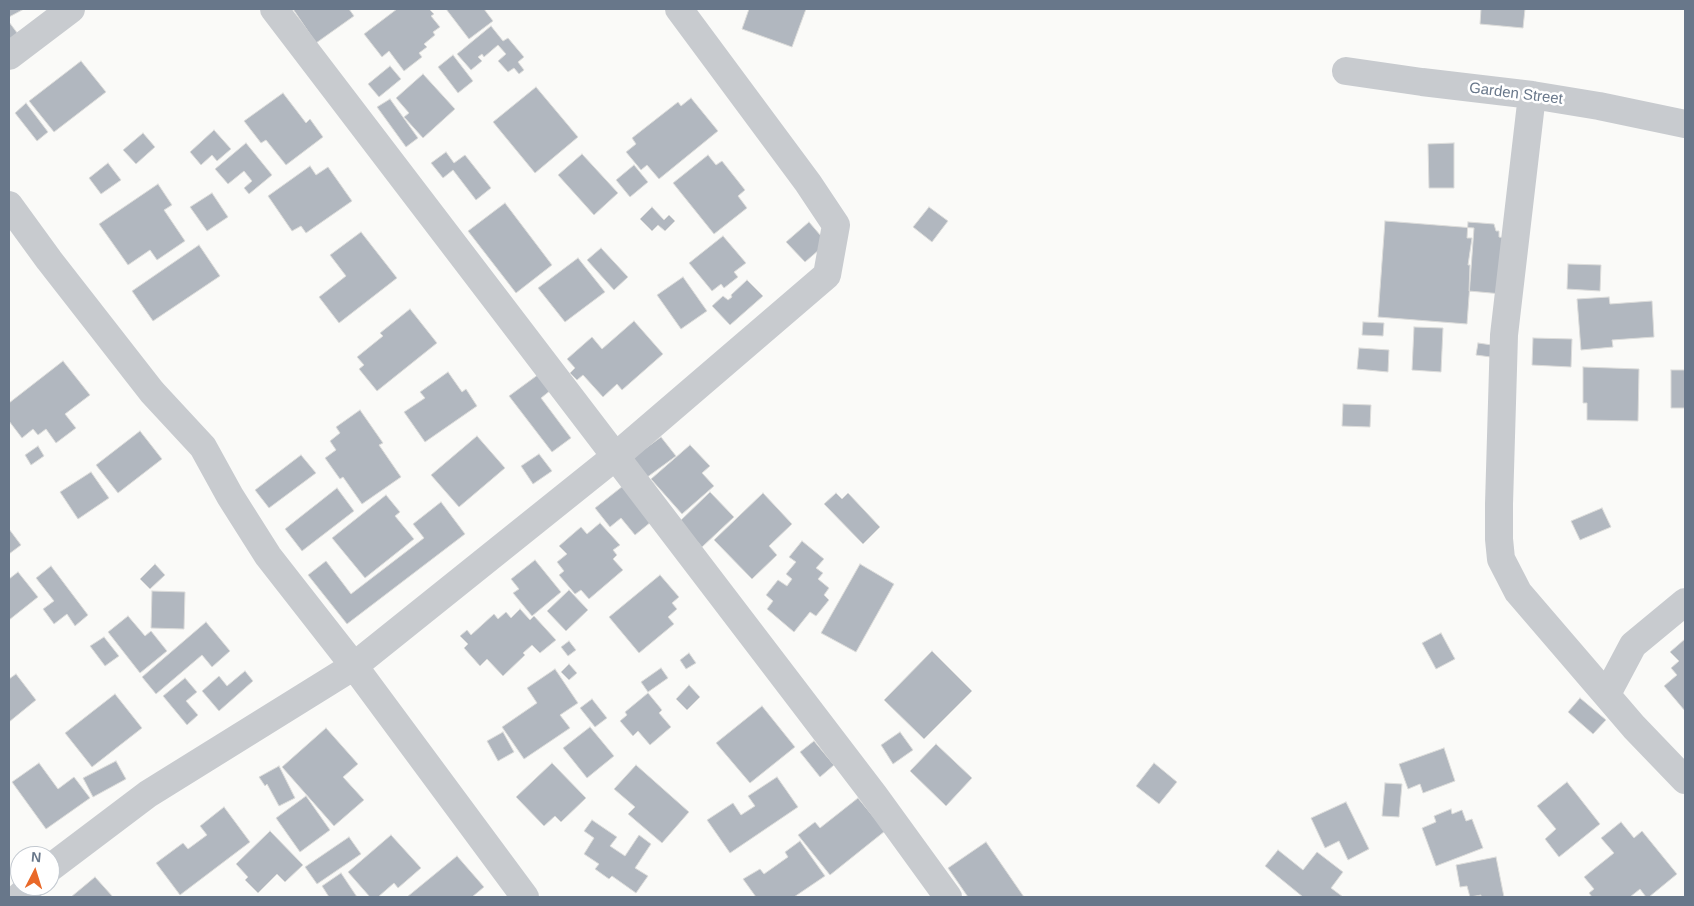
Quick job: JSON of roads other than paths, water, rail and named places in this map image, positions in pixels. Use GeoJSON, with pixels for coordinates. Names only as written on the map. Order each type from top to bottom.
{"type":"FeatureCollection","features":[{"type":"Feature","properties":{"kind":"street"},"geometry":{"type":"LineString","coordinates":[[9,56],[71,9]]}},
{"type":"Feature","properties":{"kind":"street"},"geometry":{"type":"LineString","coordinates":[[274,9],[616,456],[874,796],[948,897]]}},
{"type":"Feature","properties":{"kind":"street"},"geometry":{"type":"LineString","coordinates":[[60,860],[148,794],[354,666],[616,456],[827,275],[836,225],[679,9]]}},
{"type":"Feature","properties":{"kind":"street","name":"Garden Street"},"geometry":{"type":"LineString","coordinates":[[1346,71],[1532,95],[1599,106],[1685,124]]}},
{"type":"Feature","properties":{"kind":"street"},"geometry":{"type":"LineString","coordinates":[[1532,95],[1504,335],[1499,504],[1501,559],[1518,592],[1634,727],[1685,780]]}},
{"type":"Feature","properties":{"kind":"street"},"geometry":{"type":"LineString","coordinates":[[9,205],[49,260],[152,392],[203,446],[230,496],[268,556],[354,666],[525,897]]}},
{"type":"Feature","properties":{"kind":"street"},"geometry":{"type":"LineString","coordinates":[[1607,694],[1633,645],[1685,602]]}}]}
